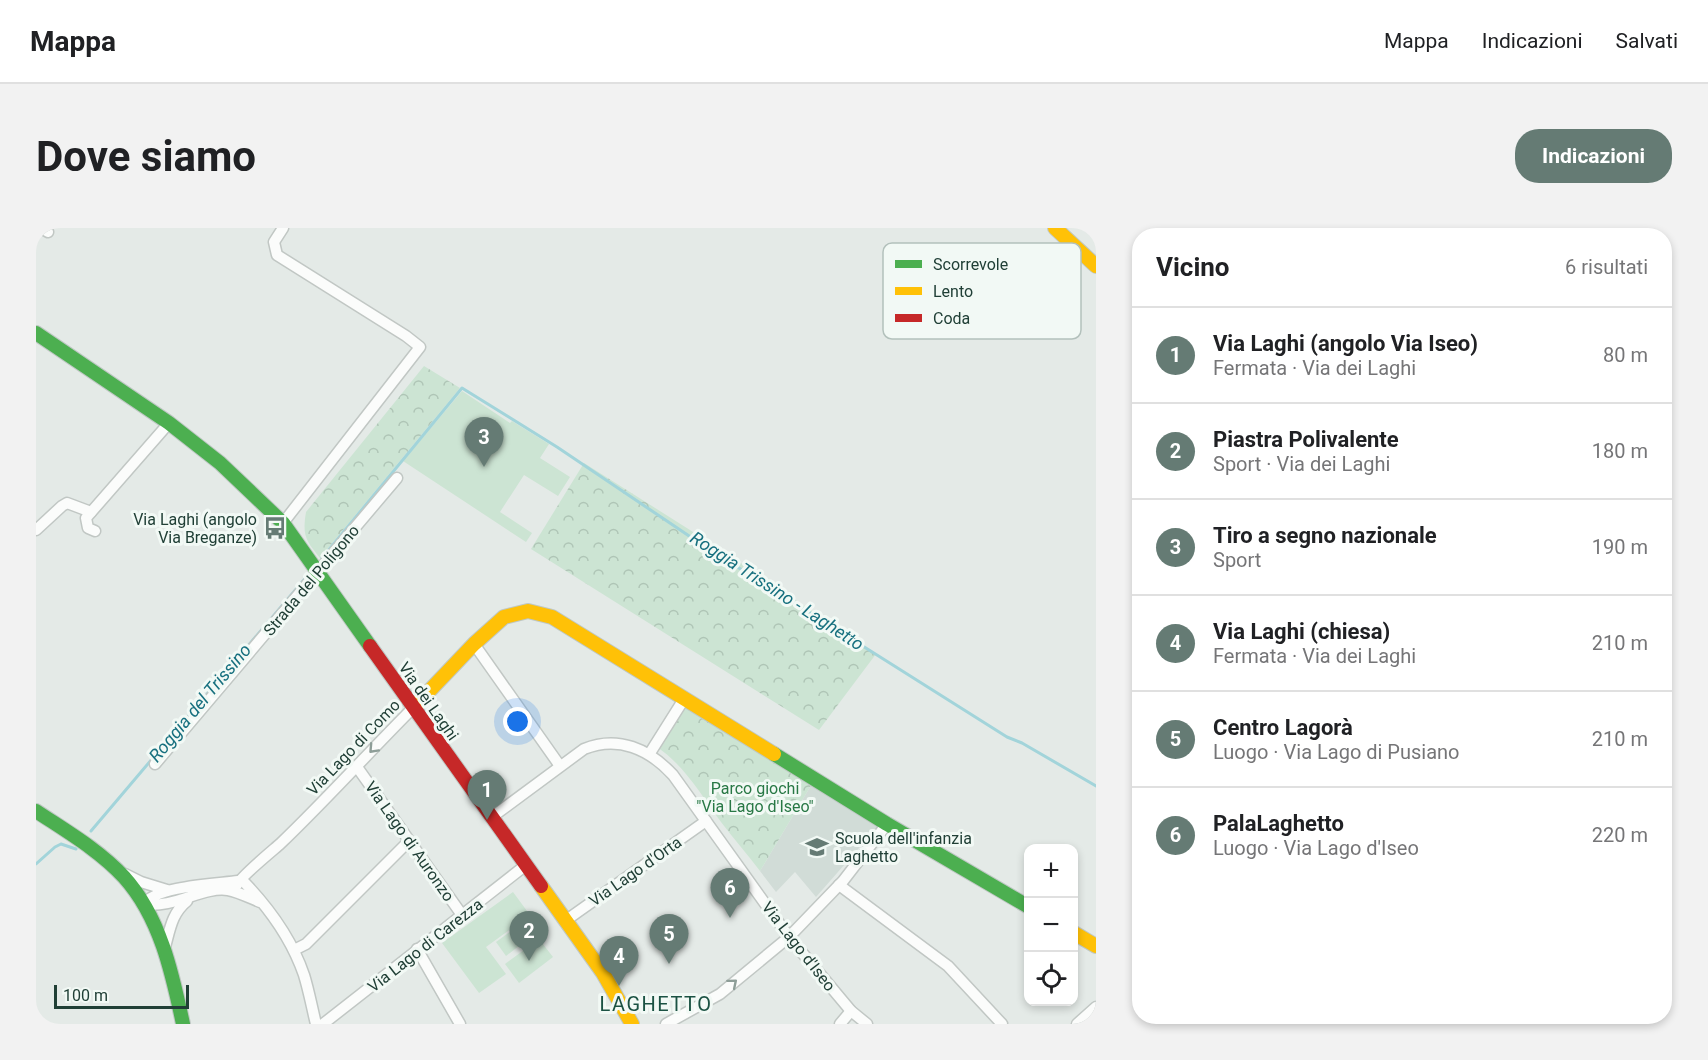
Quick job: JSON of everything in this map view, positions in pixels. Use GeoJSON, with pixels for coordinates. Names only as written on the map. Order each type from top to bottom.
{"type":"FeatureCollection","features":[{"type":"Feature","properties":{"kind":"street"},"geometry":{"type":"LineString","coordinates":[[283,228],[274,242],[277,255],[420,347],[283,523]]}},
{"type":"Feature","properties":{"kind":"street"},"geometry":{"type":"LineString","coordinates":[[1055,228],[1071,243]]}},
{"type":"Feature","properties":{"kind":"street"},"geometry":{"type":"LineString","coordinates":[[1081,252],[1096,266]]}},
{"type":"Feature","properties":{"kind":"street","name":"Via dei Laghi"},"geometry":{"type":"LineString","coordinates":[[36,333],[169,423],[220,463],[283,523],[603,973],[632,1024]]}},
{"type":"Feature","properties":{"kind":"street"},"geometry":{"type":"LineString","coordinates":[[95,531],[88,528],[86,518],[169,423]]}},
{"type":"Feature","properties":{"kind":"street","name":"Strada del Poligono"},"geometry":{"type":"LineString","coordinates":[[155,764],[397,478]]}},
{"type":"Feature","properties":{"kind":"street"},"geometry":{"type":"LineString","coordinates":[[36,530],[67,504],[91,512]]}},
{"type":"Feature","properties":{"kind":"street","name":"Via Lago di Como"},"geometry":{"type":"LineString","coordinates":[[238,881],[310,815],[474,644],[504,617],[528,611],[552,617],[887,824],[1024,904]]}},
{"type":"Feature","properties":{"kind":"street"},"geometry":{"type":"LineString","coordinates":[[474,644],[560,766]]}},
{"type":"Feature","properties":{"kind":"street"},"geometry":{"type":"LineString","coordinates":[[650,753],[684,699]]}},
{"type":"Feature","properties":{"kind":"street","name":"Via Lago d'Iseo"},"geometry":{"type":"LineString","coordinates":[[492,817],[584,749],[598,743],[625,744],[650,753],[673,775],[789,937],[851,1011],[867,1024]]}},
{"type":"Feature","properties":{"kind":"street","name":"Via Lago di Auronzo"},"geometry":{"type":"LineString","coordinates":[[357,766],[462,915]]}},
{"type":"Feature","properties":{"kind":"street"},"geometry":{"type":"LineString","coordinates":[[36,811],[116,869],[141,882],[167,890]]}},
{"type":"Feature","properties":{"kind":"street","name":"Via Lago d'Orta"},"geometry":{"type":"LineString","coordinates":[[565,921],[706,821]]}},
{"type":"Feature","properties":{"kind":"street"},"geometry":{"type":"LineString","coordinates":[[666,1024],[720,994],[789,937],[839,885],[887,824]]}},
{"type":"Feature","properties":{"kind":"street"},"geometry":{"type":"LineString","coordinates":[[294,950],[306,944],[410,841]]}},
{"type":"Feature","properties":{"kind":"street","name":"Via Lago di Carezza"},"geometry":{"type":"LineString","coordinates":[[323,1024],[526,865]]}},
{"type":"Feature","properties":{"kind":"street"},"geometry":{"type":"LineString","coordinates":[[116,869],[144,904],[155,923],[165,947],[183,1024]]}},
{"type":"Feature","properties":{"kind":"street"},"geometry":{"type":"LineString","coordinates":[[237,893],[238,881]]}},
{"type":"Feature","properties":{"kind":"street"},"geometry":{"type":"LineString","coordinates":[[144,904],[148,897],[167,890],[244,882],[283,930],[294,950],[304,975],[316,1024]]}},
{"type":"Feature","properties":{"kind":"street"},"geometry":{"type":"LineString","coordinates":[[839,885],[948,966],[1002,1024]]}},
{"type":"Feature","properties":{"kind":"street"},"geometry":{"type":"LineString","coordinates":[[144,904],[155,906],[216,890],[237,893],[260,902]]}},
{"type":"Feature","properties":{"kind":"street"},"geometry":{"type":"LineString","coordinates":[[165,947],[171,923],[178,908],[189,898]]}},
{"type":"Feature","properties":{"kind":"street"},"geometry":{"type":"LineString","coordinates":[[1078,935],[1096,946]]}},
{"type":"Feature","properties":{"kind":"street"},"geometry":{"type":"LineString","coordinates":[[417,949],[455,1022]]}},
{"type":"Feature","properties":{"kind":"street"},"geometry":{"type":"LineString","coordinates":[[1078,1024],[1096,1007]]}},
{"type":"Feature","properties":{"kind":"street"},"geometry":{"type":"LineString","coordinates":[[840,1024],[851,1011]]}},
{"type":"Feature","properties":{"kind":"shaded area","name":"Scuola dell'infanzia Laghetto"},"geometry":{"type":"Polygon","coordinates":[[[813,782],[881,823],[816,897],[795,872],[776,892],[760,871],[813,782]]]}},
{"type":"Feature","properties":{"kind":"green space"},"geometry":{"type":"Polygon","coordinates":[[[424,366],[460,388],[320,558],[306,538],[306,512],[424,366]]]}},
{"type":"Feature","properties":{"kind":"green space"},"geometry":{"type":"Polygon","coordinates":[[[462,391],[510,423],[512,421],[549,444],[540,458],[570,477],[558,496],[524,475],[500,512],[532,533],[526,542],[403,461],[462,391]]]}},
{"type":"Feature","properties":{"kind":"green space"},"geometry":{"type":"Polygon","coordinates":[[[584,463],[720,549],[876,654],[819,730],[531,549],[584,463]]]}},
{"type":"Feature","properties":{"kind":"green space","name":"Parco giochi \"Via Lago d'Iseo\""},"geometry":{"type":"Polygon","coordinates":[[[685,707],[813,782],[760,871],[684,772],[657,747],[685,707]]]}},
{"type":"Feature","properties":{"kind":"green space"},"geometry":{"type":"Polygon","coordinates":[[[513,892],[530,915],[486,947],[506,974],[479,993],[442,943],[513,892]]]}},
{"type":"Feature","properties":{"kind":"green space"},"geometry":{"type":"Polygon","coordinates":[[[519,925],[529,938],[506,956],[496,942],[519,925]]]}},
{"type":"Feature","properties":{"kind":"green space"},"geometry":{"type":"Polygon","coordinates":[[[539,939],[553,957],[519,983],[505,964],[539,939]]]}},
{"type":"Feature","properties":{"kind":"waterway","name":"Roggia Trissino - Laghetto"},"geometry":{"type":"LineString","coordinates":[[322,558],[462,388],[557,447],[704,546],[1007,737],[1022,743],[1096,786]]}},
{"type":"Feature","properties":{"kind":"waterway","name":"Roggia del Trissino"},"geometry":{"type":"LineString","coordinates":[[91,831],[308,575]]}},
{"type":"Feature","properties":{"kind":"waterway","name":"Roggia del Trissino"},"geometry":{"type":"LineString","coordinates":[[36,864],[61,844],[76,849]]}},
{"type":"Feature","properties":{"kind":"traffic: fast"},"geometry":{"type":"LineString","coordinates":[[36,333],[169,423],[220,463],[283,523],[370,646]]}},
{"type":"Feature","properties":{"kind":"traffic: fast"},"geometry":{"type":"LineString","coordinates":[[774,754],[887,824],[1024,904]]}},
{"type":"Feature","properties":{"kind":"traffic: fast"},"geometry":{"type":"LineString","coordinates":[[36,811],[104,858],[124,877],[136,893],[156,927],[163,946],[183,1024]]}},
{"type":"Feature","properties":{"kind":"traffic: slow"},"geometry":{"type":"LineString","coordinates":[[1055,228],[1071,243]]}},
{"type":"Feature","properties":{"kind":"traffic: slow"},"geometry":{"type":"LineString","coordinates":[[1081,252],[1096,266]]}},
{"type":"Feature","properties":{"kind":"traffic: slow"},"geometry":{"type":"LineString","coordinates":[[414,707],[474,644],[504,617],[528,611],[552,617],[774,754]]}},
{"type":"Feature","properties":{"kind":"traffic: slow"},"geometry":{"type":"LineString","coordinates":[[541,886],[603,973],[632,1024]]}},
{"type":"Feature","properties":{"kind":"traffic: slow"},"geometry":{"type":"LineString","coordinates":[[1078,935],[1096,946]]}},
{"type":"Feature","properties":{"kind":"traffic: jam"},"geometry":{"type":"LineString","coordinates":[[370,646],[541,886]]}},
{"type":"Feature","properties":{"kind":"place","name":"Tiro a segno nazionale"},"geometry":{"type":"Point","coordinates":[484,467]}},
{"type":"Feature","properties":{"kind":"place","name":"Via Laghi (angolo Via Breganze)"},"geometry":{"type":"Point","coordinates":[275,528]}},
{"type":"Feature","properties":{"kind":"place","name":"Via Laghi (angolo Via Iseo)"},"geometry":{"type":"Point","coordinates":[487,820]}},
{"type":"Feature","properties":{"kind":"place","name":"Scuola dell'infanzia Laghetto"},"geometry":{"type":"Point","coordinates":[817,847]}},
{"type":"Feature","properties":{"kind":"place","name":"PalaLaghetto"},"geometry":{"type":"Point","coordinates":[730,918]}},
{"type":"Feature","properties":{"kind":"place","name":"Piastra Polivalente"},"geometry":{"type":"Point","coordinates":[529,961]}},
{"type":"Feature","properties":{"kind":"place","name":"Centro Lagorà"},"geometry":{"type":"Point","coordinates":[669,964]}},
{"type":"Feature","properties":{"kind":"place","name":"Via Laghi (chiesa)"},"geometry":{"type":"Point","coordinates":[619,986]}},
{"type":"Feature","properties":{"kind":"district","name":"LAGHETTO"},"geometry":{"type":"Point","coordinates":[656,1004]}}]}
